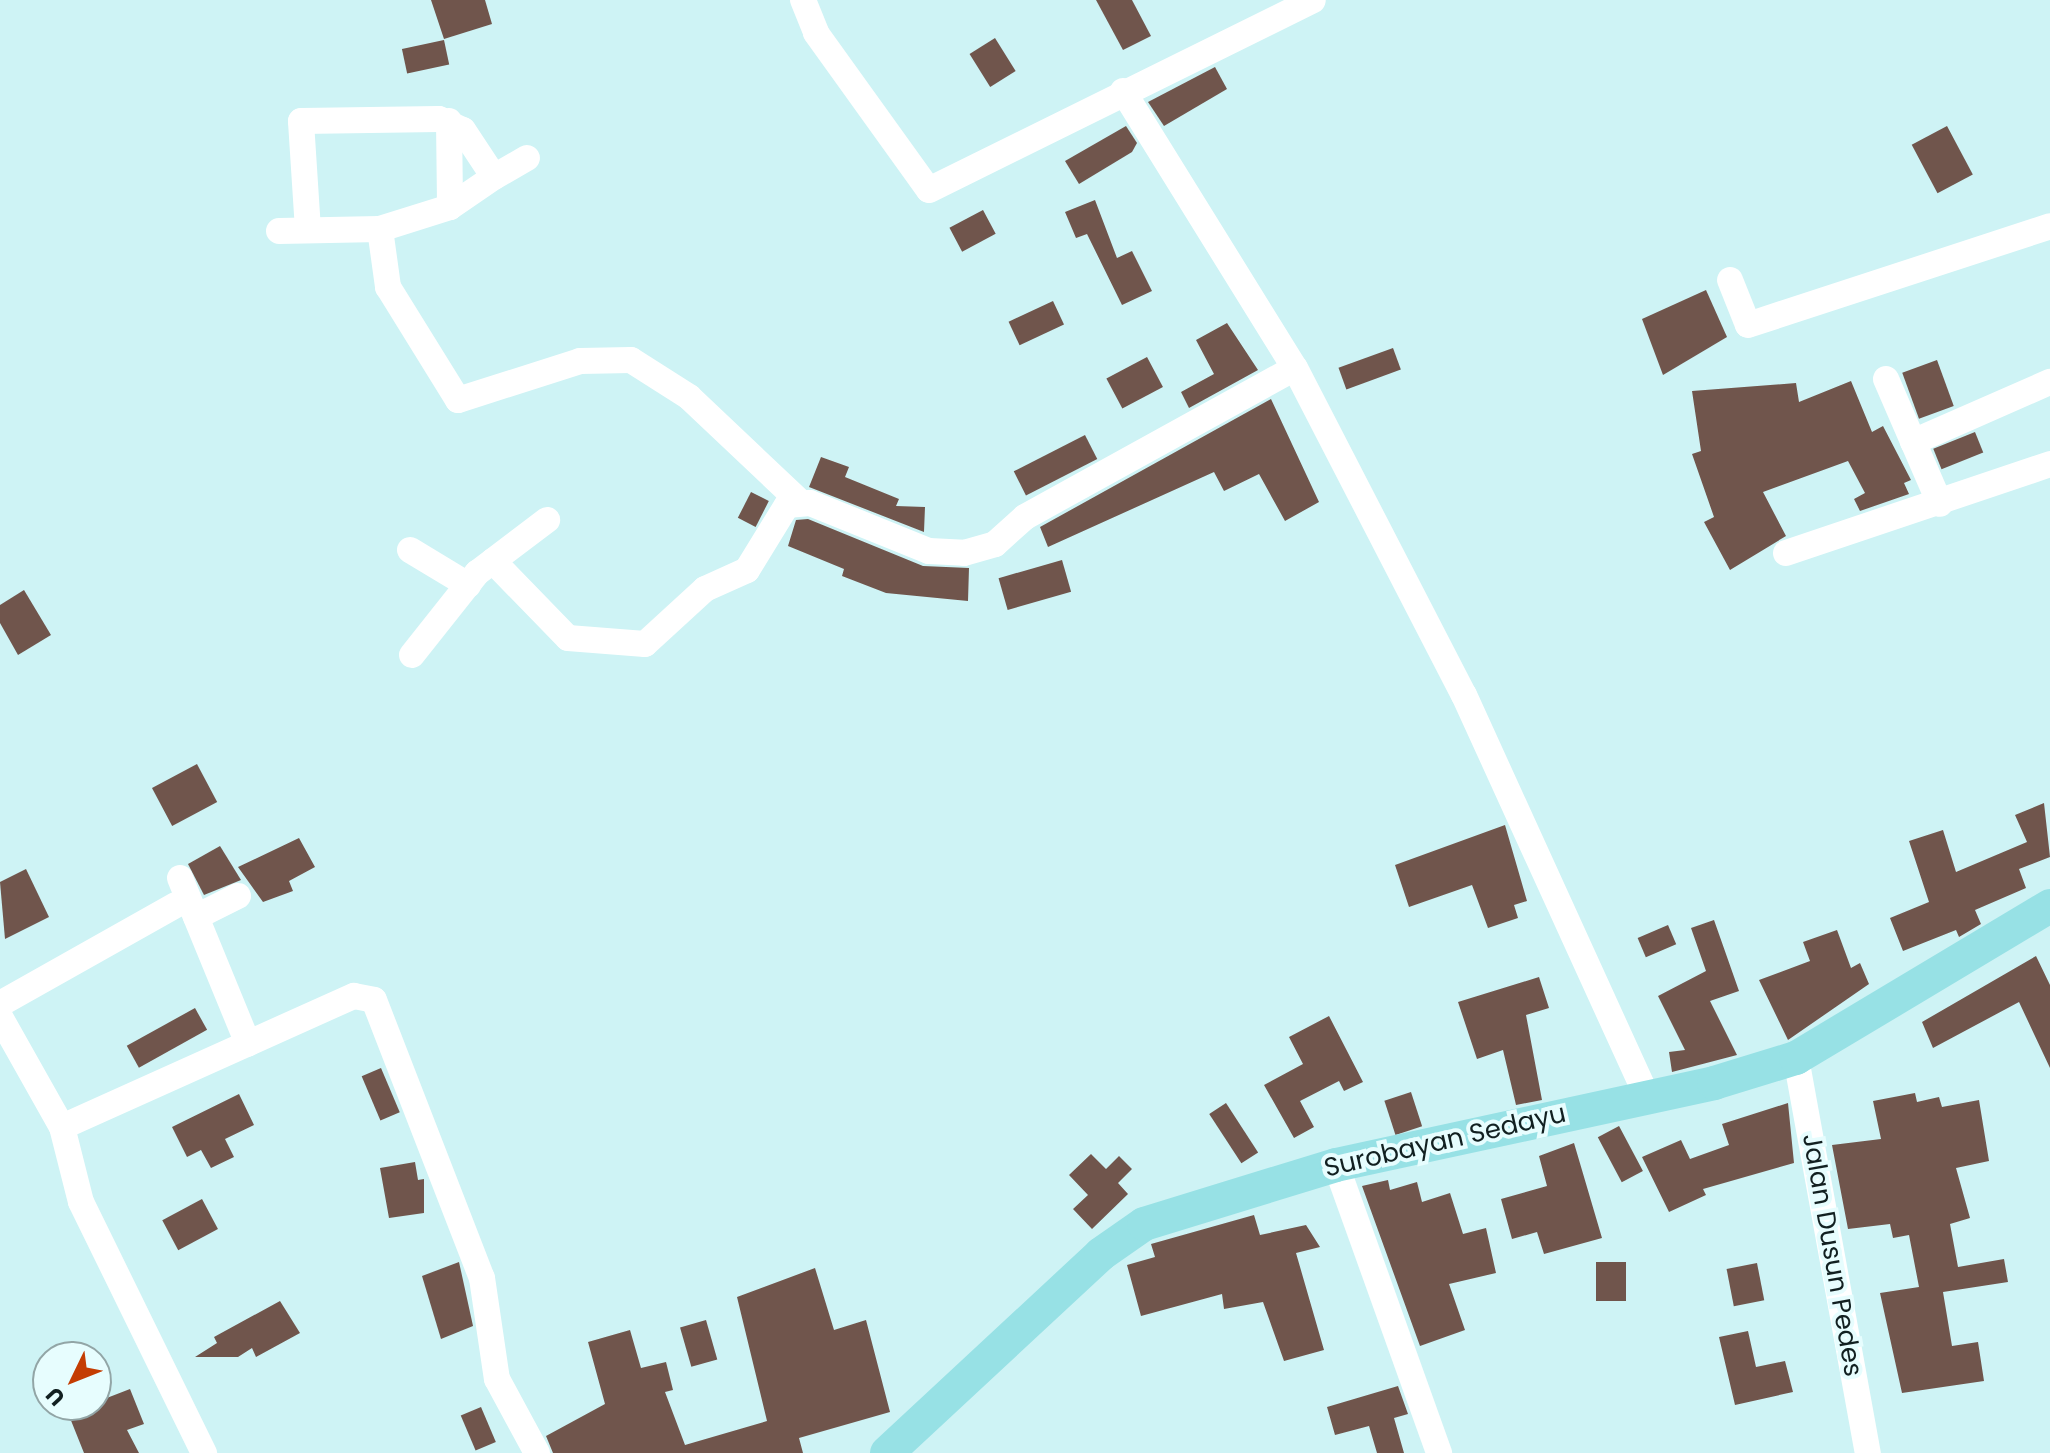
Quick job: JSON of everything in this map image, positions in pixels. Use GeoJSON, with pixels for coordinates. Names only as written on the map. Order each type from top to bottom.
{"type":"FeatureCollection","features":[{"type":"Feature","properties":{"kind":"main road","name":"Surobayan Sedayu"},"geometry":{"type":"LineString","coordinates":[[887,1453],[1121,1237],[1144,1224],[1336,1165],[1796,1058],[2050,906]]}},
{"type":"Feature","properties":{"kind":"street"},"geometry":{"type":"LineString","coordinates":[[803,0],[816,33],[929,190],[1123,91],[1313,0]]}},
{"type":"Feature","properties":{"kind":"street"},"geometry":{"type":"LineString","coordinates":[[1123,91],[1295,368],[1464,695],[1646,1095]]}},
{"type":"Feature","properties":{"kind":"street"},"geometry":{"type":"LineString","coordinates":[[308,230],[301,121],[449,121],[463,130],[494,177]]}},
{"type":"Feature","properties":{"kind":"street"},"geometry":{"type":"LineString","coordinates":[[449,121],[450,207]]}},
{"type":"Feature","properties":{"kind":"street"},"geometry":{"type":"LineString","coordinates":[[279,231],[380,229],[450,207],[527,158]]}},
{"type":"Feature","properties":{"kind":"street"},"geometry":{"type":"LineString","coordinates":[[1730,280],[1748,325],[2050,226]]}},
{"type":"Feature","properties":{"kind":"street"},"geometry":{"type":"LineString","coordinates":[[380,229],[388,287],[458,400],[580,361],[623,358],[689,397],[799,501],[929,551],[964,553],[995,544],[1025,517],[1295,368]]}},
{"type":"Feature","properties":{"kind":"street"},"geometry":{"type":"LineString","coordinates":[[1886,379],[1940,504]]}},
{"type":"Feature","properties":{"kind":"street"},"geometry":{"type":"LineString","coordinates":[[1913,442],[2050,382]]}},
{"type":"Feature","properties":{"kind":"street"},"geometry":{"type":"LineString","coordinates":[[1786,553],[1940,504],[2050,464]]}},
{"type":"Feature","properties":{"kind":"street"},"geometry":{"type":"LineString","coordinates":[[493,561],[568,638],[645,644],[705,589],[747,570],[775,514],[799,501]]}},
{"type":"Feature","properties":{"kind":"street"},"geometry":{"type":"LineString","coordinates":[[412,655],[468,585],[493,561],[547,520]]}},
{"type":"Feature","properties":{"kind":"street"},"geometry":{"type":"LineString","coordinates":[[410,550],[468,585]]}},
{"type":"Feature","properties":{"kind":"street"},"geometry":{"type":"LineString","coordinates":[[180,878],[186,911],[248,1044]]}},
{"type":"Feature","properties":{"kind":"street"},"geometry":{"type":"LineString","coordinates":[[0,1004],[186,911],[238,896]]}},
{"type":"Feature","properties":{"kind":"street"},"geometry":{"type":"LineString","coordinates":[[62,1127],[354,996],[378,1004],[482,1278],[497,1379],[537,1453]]}},
{"type":"Feature","properties":{"kind":"street"},"geometry":{"type":"LineString","coordinates":[[0,1017],[62,1127],[81,1202],[204,1453]]}},
{"type":"Feature","properties":{"kind":"street","name":"Jalan Dusun Pedes"},"geometry":{"type":"LineString","coordinates":[[1796,1058],[1868,1453]]}},
{"type":"Feature","properties":{"kind":"street"},"geometry":{"type":"LineString","coordinates":[[1336,1165],[1439,1453]]}},
{"type":"Feature","properties":{"kind":"building"},"geometry":{"type":"Polygon","coordinates":[[[431,0],[485,0],[492,24],[444,39],[431,0]]]}},
{"type":"Feature","properties":{"kind":"building"},"geometry":{"type":"Polygon","coordinates":[[[1096,0],[1132,0],[1151,36],[1123,50],[1096,0]]]}},
{"type":"Feature","properties":{"kind":"building"},"geometry":{"type":"Polygon","coordinates":[[[995,38],[1016,71],[990,87],[970,54],[995,38]]]}},
{"type":"Feature","properties":{"kind":"building"},"geometry":{"type":"Polygon","coordinates":[[[444,40],[449,64],[407,73],[402,49],[444,40]]]}},
{"type":"Feature","properties":{"kind":"building"},"geometry":{"type":"Polygon","coordinates":[[[1215,67],[1227,89],[1164,126],[1148,102],[1215,67]]]}},
{"type":"Feature","properties":{"kind":"building"},"geometry":{"type":"Polygon","coordinates":[[[1126,126],[1137,143],[1132,152],[1079,184],[1065,161],[1126,126]]]}},
{"type":"Feature","properties":{"kind":"building"},"geometry":{"type":"Polygon","coordinates":[[[1947,126],[1973,175],[1938,193],[1912,145],[1947,126]]]}},
{"type":"Feature","properties":{"kind":"building"},"geometry":{"type":"Polygon","coordinates":[[[1095,200],[1117,258],[1132,251],[1152,291],[1122,305],[1087,234],[1076,238],[1065,212],[1095,200]]]}},
{"type":"Feature","properties":{"kind":"building"},"geometry":{"type":"Polygon","coordinates":[[[983,210],[996,234],[962,252],[949,228],[983,210]]]}},
{"type":"Feature","properties":{"kind":"building"},"geometry":{"type":"Polygon","coordinates":[[[1706,290],[1727,337],[1663,375],[1642,319],[1706,290]]]}},
{"type":"Feature","properties":{"kind":"building"},"geometry":{"type":"Polygon","coordinates":[[[1053,301],[1064,325],[1020,345],[1009,322],[1053,301]]]}},
{"type":"Feature","properties":{"kind":"building"},"geometry":{"type":"Polygon","coordinates":[[[1227,323],[1258,370],[1189,408],[1181,392],[1214,374],[1196,340],[1227,323]]]}},
{"type":"Feature","properties":{"kind":"building"},"geometry":{"type":"Polygon","coordinates":[[[1393,348],[1401,370],[1346,389],[1338,368],[1393,348]]]}},
{"type":"Feature","properties":{"kind":"building"},"geometry":{"type":"Polygon","coordinates":[[[1147,357],[1163,387],[1122,409],[1106,379],[1147,357]]]}},
{"type":"Feature","properties":{"kind":"building"},"geometry":{"type":"Polygon","coordinates":[[[1937,360],[1954,406],[1919,419],[1902,373],[1937,360]]]}},
{"type":"Feature","properties":{"kind":"building"},"geometry":{"type":"Polygon","coordinates":[[[1851,381],[1872,432],[1883,426],[1911,480],[1904,483],[1909,494],[1860,511],[1854,499],[1865,493],[1848,461],[1763,492],[1786,536],[1730,570],[1704,522],[1714,517],[1692,454],[1701,451],[1692,391],[1796,383],[1799,402],[1851,381]]]}},
{"type":"Feature","properties":{"kind":"building"},"geometry":{"type":"Polygon","coordinates":[[[1271,399],[1319,502],[1285,521],[1259,474],[1224,491],[1214,472],[1048,547],[1040,527],[1271,399]]]}},
{"type":"Feature","properties":{"kind":"building"},"geometry":{"type":"Polygon","coordinates":[[[1975,432],[1983,452],[1942,469],[1933,449],[1975,432]]]}},
{"type":"Feature","properties":{"kind":"building"},"geometry":{"type":"Polygon","coordinates":[[[1085,435],[1097,459],[1026,495],[1014,471],[1085,435]]]}},
{"type":"Feature","properties":{"kind":"building"},"geometry":{"type":"Polygon","coordinates":[[[821,457],[849,467],[845,477],[899,499],[896,506],[925,507],[924,532],[809,487],[821,457]]]}},
{"type":"Feature","properties":{"kind":"building"},"geometry":{"type":"Polygon","coordinates":[[[751,492],[769,501],[756,527],[738,518],[751,492]]]}},
{"type":"Feature","properties":{"kind":"building"},"geometry":{"type":"Polygon","coordinates":[[[808,519],[923,566],[969,568],[968,601],[886,593],[842,576],[844,569],[788,546],[796,520],[808,519]]]}},
{"type":"Feature","properties":{"kind":"building"},"geometry":{"type":"Polygon","coordinates":[[[1062,560],[1071,592],[1008,610],[999,578],[1062,560]]]}},
{"type":"Feature","properties":{"kind":"building"},"geometry":{"type":"Polygon","coordinates":[[[24,590],[51,635],[18,655],[0,623],[0,605],[24,590]]]}},
{"type":"Feature","properties":{"kind":"building"},"geometry":{"type":"Polygon","coordinates":[[[197,764],[217,802],[172,826],[152,788],[197,764]]]}},
{"type":"Feature","properties":{"kind":"building"},"geometry":{"type":"Polygon","coordinates":[[[2044,803],[2050,857],[2019,869],[2026,888],[1975,910],[1981,924],[1959,937],[1956,930],[1903,951],[1890,918],[1929,902],[1909,841],[1943,830],[1956,872],[2027,842],[2015,815],[2044,803]]]}},
{"type":"Feature","properties":{"kind":"building"},"geometry":{"type":"Polygon","coordinates":[[[1505,825],[1527,901],[1514,905],[1518,918],[1488,928],[1472,885],[1409,907],[1395,865],[1505,825]]]}},
{"type":"Feature","properties":{"kind":"building"},"geometry":{"type":"Polygon","coordinates":[[[299,838],[315,867],[289,881],[293,891],[263,902],[238,867],[299,838]]]}},
{"type":"Feature","properties":{"kind":"building"},"geometry":{"type":"Polygon","coordinates":[[[220,846],[241,880],[204,895],[188,864],[220,846]]]}},
{"type":"Feature","properties":{"kind":"building"},"geometry":{"type":"Polygon","coordinates":[[[26,869],[49,917],[5,939],[0,882],[26,869]]]}},
{"type":"Feature","properties":{"kind":"building"},"geometry":{"type":"Polygon","coordinates":[[[1714,920],[1739,991],[1710,1001],[1737,1055],[1672,1072],[1669,1052],[1685,1050],[1658,996],[1706,971],[1691,928],[1714,920]]]}},
{"type":"Feature","properties":{"kind":"building"},"geometry":{"type":"Polygon","coordinates":[[[1668,925],[1676,944],[1646,957],[1638,938],[1668,925]]]}},
{"type":"Feature","properties":{"kind":"building"},"geometry":{"type":"Polygon","coordinates":[[[1837,930],[1851,968],[1860,963],[1869,984],[1788,1040],[1759,980],[1810,961],[1803,942],[1837,930]]]}},
{"type":"Feature","properties":{"kind":"building"},"geometry":{"type":"Polygon","coordinates":[[[2036,956],[2050,985],[2050,1068],[2019,1002],[1933,1048],[1922,1022],[2036,956]]]}},
{"type":"Feature","properties":{"kind":"building"},"geometry":{"type":"Polygon","coordinates":[[[1539,977],[1549,1008],[1526,1015],[1542,1100],[1516,1105],[1503,1050],[1477,1059],[1458,1002],[1539,977]]]}},
{"type":"Feature","properties":{"kind":"building"},"geometry":{"type":"Polygon","coordinates":[[[195,1008],[207,1030],[139,1068],[127,1046],[195,1008]]]}},
{"type":"Feature","properties":{"kind":"building"},"geometry":{"type":"Polygon","coordinates":[[[1329,1016],[1363,1082],[1344,1091],[1339,1081],[1300,1101],[1314,1127],[1294,1138],[1264,1085],[1303,1064],[1289,1037],[1329,1016]]]}},
{"type":"Feature","properties":{"kind":"building"},"geometry":{"type":"Polygon","coordinates":[[[381,1068],[400,1112],[380,1120],[362,1076],[381,1068]]]}},
{"type":"Feature","properties":{"kind":"building"},"geometry":{"type":"Polygon","coordinates":[[[1411,1092],[1422,1126],[1395,1135],[1384,1101],[1411,1092]]]}},
{"type":"Feature","properties":{"kind":"building"},"geometry":{"type":"Polygon","coordinates":[[[1915,1093],[1917,1102],[1939,1097],[1942,1107],[1979,1100],[1989,1161],[1956,1168],[1970,1218],[1950,1224],[1958,1267],[2004,1259],[2008,1282],[1943,1292],[1952,1346],[1978,1342],[1984,1381],[1902,1393],[1880,1293],[1919,1287],[1909,1235],[1893,1238],[1890,1224],[1848,1229],[1832,1145],[1881,1139],[1873,1101],[1915,1093]]]}},
{"type":"Feature","properties":{"kind":"building"},"geometry":{"type":"Polygon","coordinates":[[[239,1094],[254,1125],[225,1139],[234,1157],[211,1168],[201,1150],[187,1157],[172,1127],[239,1094]]]}},
{"type":"Feature","properties":{"kind":"building"},"geometry":{"type":"Polygon","coordinates":[[[1226,1103],[1258,1152],[1241,1163],[1209,1114],[1226,1103]]]}},
{"type":"Feature","properties":{"kind":"building"},"geometry":{"type":"Polygon","coordinates":[[[1788,1103],[1794,1163],[1703,1189],[1706,1195],[1669,1212],[1642,1157],[1681,1140],[1690,1159],[1729,1145],[1722,1124],[1788,1103]]]}},
{"type":"Feature","properties":{"kind":"building"},"geometry":{"type":"Polygon","coordinates":[[[1619,1126],[1643,1171],[1622,1182],[1598,1137],[1619,1126]]]}},
{"type":"Feature","properties":{"kind":"building"},"geometry":{"type":"Polygon","coordinates":[[[1574,1143],[1602,1238],[1544,1254],[1537,1232],[1512,1239],[1501,1199],[1547,1186],[1539,1156],[1574,1143]]]}},
{"type":"Feature","properties":{"kind":"building"},"geometry":{"type":"Polygon","coordinates":[[[1091,1154],[1106,1169],[1119,1156],[1132,1169],[1118,1183],[1128,1194],[1092,1229],[1073,1209],[1088,1195],[1069,1175],[1091,1154]]]}},
{"type":"Feature","properties":{"kind":"building"},"geometry":{"type":"Polygon","coordinates":[[[415,1162],[418,1180],[424,1179],[424,1213],[389,1218],[380,1168],[415,1162]]]}},
{"type":"Feature","properties":{"kind":"building"},"geometry":{"type":"Polygon","coordinates":[[[1388,1180],[1390,1190],[1417,1182],[1422,1202],[1450,1193],[1463,1234],[1486,1228],[1496,1273],[1449,1284],[1465,1330],[1420,1346],[1362,1186],[1388,1180]]]}},
{"type":"Feature","properties":{"kind":"building"},"geometry":{"type":"Polygon","coordinates":[[[202,1199],[218,1229],[178,1250],[162,1220],[202,1199]]]}},
{"type":"Feature","properties":{"kind":"building"},"geometry":{"type":"Polygon","coordinates":[[[1254,1215],[1260,1235],[1306,1225],[1320,1247],[1296,1253],[1324,1350],[1284,1361],[1263,1302],[1224,1309],[1222,1294],[1141,1316],[1127,1265],[1155,1257],[1151,1244],[1254,1215]]]}},
{"type":"Feature","properties":{"kind":"building"},"geometry":{"type":"Polygon","coordinates":[[[459,1262],[473,1326],[441,1339],[422,1276],[459,1262]]]}},
{"type":"Feature","properties":{"kind":"building"},"geometry":{"type":"Polygon","coordinates":[[[1596,1262],[1626,1262],[1626,1301],[1596,1301],[1596,1262]]]}},
{"type":"Feature","properties":{"kind":"building"},"geometry":{"type":"Polygon","coordinates":[[[1757,1263],[1764,1300],[1734,1306],[1727,1269],[1757,1263]]]}},
{"type":"Feature","properties":{"kind":"building"},"geometry":{"type":"Polygon","coordinates":[[[815,1268],[834,1330],[866,1320],[890,1412],[799,1438],[803,1453],[553,1453],[546,1436],[605,1404],[588,1342],[630,1330],[641,1368],[666,1362],[673,1390],[665,1392],[685,1445],[767,1421],[737,1297],[815,1268]]]}},
{"type":"Feature","properties":{"kind":"building"},"geometry":{"type":"Polygon","coordinates":[[[280,1301],[300,1333],[256,1357],[252,1348],[238,1357],[195,1357],[217,1343],[214,1337],[280,1301]]]}},
{"type":"Feature","properties":{"kind":"building"},"geometry":{"type":"Polygon","coordinates":[[[706,1320],[717,1359],[691,1367],[680,1327],[706,1320]]]}},
{"type":"Feature","properties":{"kind":"building"},"geometry":{"type":"Polygon","coordinates":[[[1748,1331],[1756,1367],[1785,1361],[1793,1392],[1735,1405],[1719,1337],[1748,1331]]]}},
{"type":"Feature","properties":{"kind":"building"},"geometry":{"type":"Polygon","coordinates":[[[1398,1386],[1408,1414],[1394,1418],[1404,1453],[1377,1453],[1369,1426],[1335,1435],[1327,1407],[1398,1386]]]}},
{"type":"Feature","properties":{"kind":"building"},"geometry":{"type":"Polygon","coordinates":[[[130,1389],[144,1424],[127,1430],[139,1453],[84,1453],[71,1421],[112,1421],[112,1396],[130,1389]]]}},
{"type":"Feature","properties":{"kind":"building"},"geometry":{"type":"Polygon","coordinates":[[[481,1407],[496,1442],[476,1451],[461,1416],[481,1407]]]}}]}
